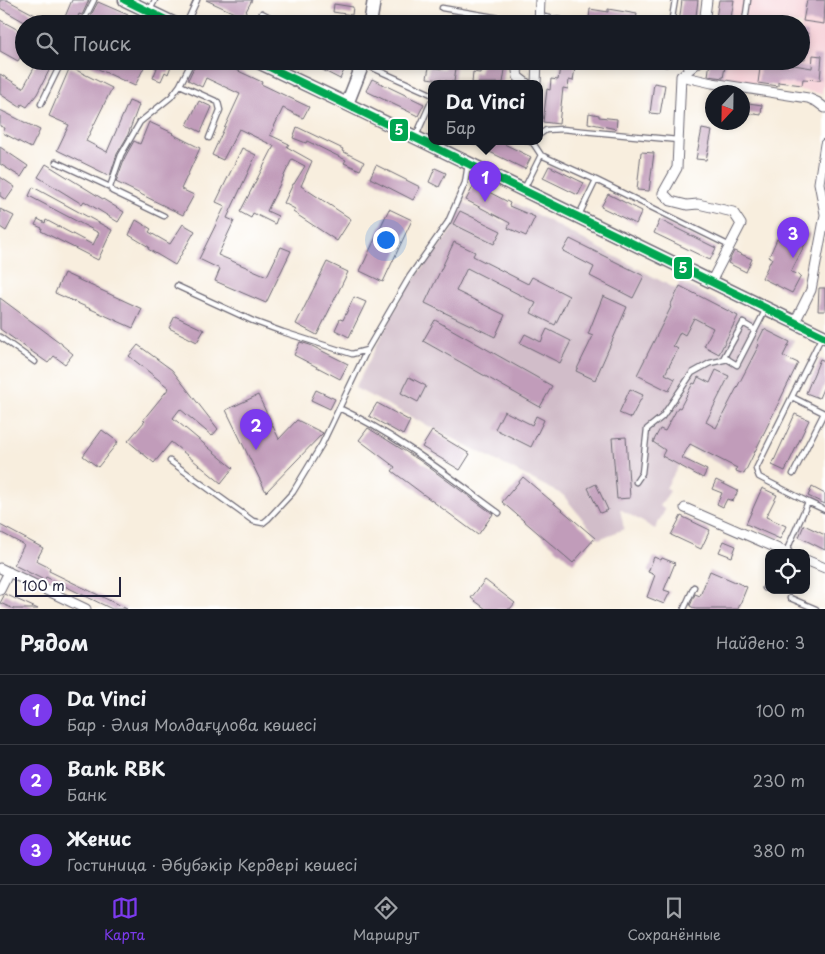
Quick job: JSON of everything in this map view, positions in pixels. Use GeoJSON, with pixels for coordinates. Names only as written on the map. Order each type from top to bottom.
{"type":"FeatureCollection","features":[{"type":"Feature","properties":{"kind":"main road"},"geometry":{"type":"LineString","coordinates":[[125,0],[152,6],[164,15]]}},
{"type":"Feature","properties":{"kind":"main road"},"geometry":{"type":"LineString","coordinates":[[372,15],[374,0]]}},
{"type":"Feature","properties":{"kind":"main road"},"geometry":{"type":"LineString","coordinates":[[275,70],[428,143]]}},
{"type":"Feature","properties":{"kind":"main road"},"geometry":{"type":"LineString","coordinates":[[347,104],[359,70]]}},
{"type":"Feature","properties":{"kind":"main road"},"geometry":{"type":"LineString","coordinates":[[432,145],[824,336]]}},
{"type":"Feature","properties":{"kind":"street"},"geometry":{"type":"LineString","coordinates":[[539,15],[540,0]]}},
{"type":"Feature","properties":{"kind":"street"},"geometry":{"type":"LineString","coordinates":[[706,15],[708,0]]}},
{"type":"Feature","properties":{"kind":"street"},"geometry":{"type":"LineString","coordinates":[[689,70],[681,76],[677,168],[663,193],[671,201],[687,206],[698,204],[733,212],[741,224],[711,282]]}},
{"type":"Feature","properties":{"kind":"street"},"geometry":{"type":"LineString","coordinates":[[681,76],[712,83],[808,98],[825,108]]}},
{"type":"Feature","properties":{"kind":"street"},"geometry":{"type":"LineString","coordinates":[[796,322],[811,290],[825,215],[824,199],[819,183],[825,144]]}},
{"type":"Feature","properties":{"kind":"street"},"geometry":{"type":"LineString","coordinates":[[686,508],[777,549]]}},
{"type":"Feature","properties":{"kind":"street"},"geometry":{"type":"LineString","coordinates":[[810,562],[825,568]]}},
{"type":"Feature","properties":{"kind":"street"},"geometry":{"type":"LineString","coordinates":[[0,568],[86,609]]}},
{"type":"Feature","properties":{"kind":"street"},"geometry":{"type":"LineString","coordinates":[[0,590],[10,572]]}},
{"type":"Feature","properties":{"kind":"lane"},"geometry":{"type":"LineString","coordinates":[[86,15],[94,0]]}},
{"type":"Feature","properties":{"kind":"lane"},"geometry":{"type":"LineString","coordinates":[[190,15],[198,0]]}},
{"type":"Feature","properties":{"kind":"lane"},"geometry":{"type":"LineString","coordinates":[[673,15],[675,0]]}},
{"type":"Feature","properties":{"kind":"lane"},"geometry":{"type":"LineString","coordinates":[[747,15],[748,0]]}},
{"type":"Feature","properties":{"kind":"lane"},"geometry":{"type":"LineString","coordinates":[[442,8],[483,15]]}},
{"type":"Feature","properties":{"kind":"lane"},"geometry":{"type":"LineString","coordinates":[[262,13],[266,15]]}},
{"type":"Feature","properties":{"kind":"lane"},"geometry":{"type":"LineString","coordinates":[[40,104],[57,70]]}},
{"type":"Feature","properties":{"kind":"lane"},"geometry":{"type":"LineString","coordinates":[[110,187],[121,155],[140,122],[171,97],[188,70]]}},
{"type":"Feature","properties":{"kind":"lane"},"geometry":{"type":"LineString","coordinates":[[379,70],[428,93]]}},
{"type":"Feature","properties":{"kind":"lane"},"geometry":{"type":"LineString","coordinates":[[180,85],[218,102],[220,110],[209,138]]}},
{"type":"Feature","properties":{"kind":"lane"},"geometry":{"type":"LineString","coordinates":[[416,137],[428,109]]}},
{"type":"Feature","properties":{"kind":"lane"},"geometry":{"type":"LineString","coordinates":[[543,132],[546,130],[562,129],[678,140]]}},
{"type":"Feature","properties":{"kind":"lane"},"geometry":{"type":"LineString","coordinates":[[534,145],[541,155],[730,246]]}},
{"type":"Feature","properties":{"kind":"lane"},"geometry":{"type":"LineString","coordinates":[[524,190],[541,155]]}},
{"type":"Feature","properties":{"kind":"lane"},"geometry":{"type":"LineString","coordinates":[[56,162],[110,187],[112,192],[164,216]]}},
{"type":"Feature","properties":{"kind":"lane"},"geometry":{"type":"LineString","coordinates":[[170,461],[254,521],[263,522],[268,519],[293,492],[317,452],[367,350],[410,276],[448,222],[465,183],[469,163]]}},
{"type":"Feature","properties":{"kind":"lane"},"geometry":{"type":"LineString","coordinates":[[578,216],[596,180]]}},
{"type":"Feature","properties":{"kind":"lane"},"geometry":{"type":"LineString","coordinates":[[177,286],[253,321],[283,332],[352,354],[367,350]]}},
{"type":"Feature","properties":{"kind":"lane"},"geometry":{"type":"LineString","coordinates":[[756,330],[742,323],[724,357],[737,365],[756,330],[767,308]]}},
{"type":"Feature","properties":{"kind":"lane"},"geometry":{"type":"LineString","coordinates":[[824,336],[756,469],[759,477],[825,510]]}},
{"type":"Feature","properties":{"kind":"lane"},"geometry":{"type":"LineString","coordinates":[[0,337],[35,362]]}},
{"type":"Feature","properties":{"kind":"lane"},"geometry":{"type":"LineString","coordinates":[[636,482],[642,474],[648,428],[662,417],[692,373],[710,363],[728,359]]}},
{"type":"Feature","properties":{"kind":"lane"},"geometry":{"type":"LineString","coordinates":[[792,397],[824,413],[793,474]]}},
{"type":"Feature","properties":{"kind":"lane"},"geometry":{"type":"LineString","coordinates":[[339,408],[364,420],[404,444],[499,513]]}},
{"type":"Feature","properties":{"kind":"lane"},"geometry":{"type":"LineString","coordinates":[[785,549],[808,502]]}},
{"type":"Feature","properties":{"kind":"lane"},"geometry":{"type":"LineString","coordinates":[[684,609],[694,587]]}},
{"type":"Feature","properties":{"kind":"lane"},"geometry":{"type":"LineString","coordinates":[[790,598],[816,609]]}},
{"type":"Feature","properties":{"kind":"shaded area"},"geometry":{"type":"Polygon","coordinates":[[[719,0],[825,0],[825,74],[822,94],[778,86],[707,78],[708,70],[810,70],[810,15],[716,15],[719,0]]]}},
{"type":"Feature","properties":{"kind":"shaded area"},"geometry":{"type":"Polygon","coordinates":[[[463,202],[505,223],[515,203],[676,289],[680,282],[794,340],[728,469],[689,447],[666,488],[670,491],[660,506],[665,510],[655,529],[620,509],[624,529],[599,539],[563,495],[355,388],[405,291],[452,230],[463,202]]]}},
{"type":"Feature","properties":{"kind":"building"},"geometry":{"type":"Polygon","coordinates":[[[0,0],[7,0],[35,15],[15,15],[15,17],[0,8],[0,0]]]}},
{"type":"Feature","properties":{"kind":"building"},"geometry":{"type":"Polygon","coordinates":[[[72,0],[89,0],[82,15],[66,15],[72,0]]]}},
{"type":"Feature","properties":{"kind":"building"},"geometry":{"type":"Polygon","coordinates":[[[206,0],[252,0],[244,15],[239,15],[206,0]]]}},
{"type":"Feature","properties":{"kind":"building"},"geometry":{"type":"Polygon","coordinates":[[[682,0],[698,0],[696,15],[680,15],[682,0]]]}},
{"type":"Feature","properties":{"kind":"building"},"geometry":{"type":"Polygon","coordinates":[[[719,0],[734,0],[732,15],[716,15],[719,0]]]}},
{"type":"Feature","properties":{"kind":"building"},"geometry":{"type":"Polygon","coordinates":[[[807,0],[825,0],[824,24],[810,22],[810,15],[804,15],[807,0]]]}},
{"type":"Feature","properties":{"kind":"building"},"geometry":{"type":"Polygon","coordinates":[[[98,2],[128,15],[91,15],[98,2]]]}},
{"type":"Feature","properties":{"kind":"building"},"geometry":{"type":"Polygon","coordinates":[[[334,4],[353,7],[352,15],[333,12],[334,4]]]}},
{"type":"Feature","properties":{"kind":"building"},"geometry":{"type":"Polygon","coordinates":[[[590,9],[608,12],[608,9],[637,14],[637,15],[589,15],[590,9]]]}},
{"type":"Feature","properties":{"kind":"building"},"geometry":{"type":"Polygon","coordinates":[[[0,20],[15,28],[15,59],[0,51],[0,20]]]}},
{"type":"Feature","properties":{"kind":"building"},"geometry":{"type":"Polygon","coordinates":[[[813,55],[822,56],[820,80],[803,79],[802,85],[778,82],[778,86],[758,83],[760,70],[810,70],[810,68],[812,68],[813,55]]]}},
{"type":"Feature","properties":{"kind":"building"},"geometry":{"type":"Polygon","coordinates":[[[33,70],[49,70],[37,94],[27,107],[22,104],[20,107],[0,94],[0,74],[23,88],[33,70]]]}},
{"type":"Feature","properties":{"kind":"building"},"geometry":{"type":"Polygon","coordinates":[[[69,70],[76,70],[112,88],[86,141],[107,152],[129,101],[139,105],[127,137],[117,154],[110,176],[57,150],[69,125],[49,116],[69,70]]]}},
{"type":"Feature","properties":{"kind":"building"},"geometry":{"type":"Polygon","coordinates":[[[100,70],[143,70],[135,86],[100,70]]]}},
{"type":"Feature","properties":{"kind":"building"},"geometry":{"type":"Polygon","coordinates":[[[156,70],[170,70],[168,74],[165,72],[161,81],[153,78],[156,70]]]}},
{"type":"Feature","properties":{"kind":"building"},"geometry":{"type":"Polygon","coordinates":[[[193,70],[236,70],[309,107],[303,118],[283,108],[270,135],[289,144],[287,147],[312,161],[301,186],[351,219],[337,241],[293,212],[295,209],[284,203],[293,184],[305,166],[292,159],[267,211],[278,216],[275,224],[253,213],[251,218],[240,212],[274,146],[239,129],[223,160],[212,155],[240,94],[206,78],[202,87],[188,80],[193,70]]]}},
{"type":"Feature","properties":{"kind":"building"},"geometry":{"type":"Polygon","coordinates":[[[322,70],[344,70],[340,79],[322,70]]]}},
{"type":"Feature","properties":{"kind":"building"},"geometry":{"type":"Polygon","coordinates":[[[428,70],[456,70],[454,80],[427,78],[428,70]]]}},
{"type":"Feature","properties":{"kind":"building"},"geometry":{"type":"Polygon","coordinates":[[[480,70],[505,70],[503,80],[472,80],[473,72],[480,73],[480,70]]]}},
{"type":"Feature","properties":{"kind":"building"},"geometry":{"type":"Polygon","coordinates":[[[560,70],[575,70],[573,81],[569,80],[568,89],[563,88],[559,124],[543,122],[547,89],[550,90],[551,79],[558,80],[560,70]]]}},
{"type":"Feature","properties":{"kind":"building"},"geometry":{"type":"Polygon","coordinates":[[[709,70],[724,70],[723,78],[708,76],[709,70]]]}},
{"type":"Feature","properties":{"kind":"building"},"geometry":{"type":"Polygon","coordinates":[[[372,79],[424,104],[418,116],[366,91],[372,79]]]}},
{"type":"Feature","properties":{"kind":"building"},"geometry":{"type":"Polygon","coordinates":[[[654,83],[665,85],[660,114],[650,113],[654,83]]]}},
{"type":"Feature","properties":{"kind":"building"},"geometry":{"type":"Polygon","coordinates":[[[199,101],[212,107],[201,132],[187,125],[199,101]]]}},
{"type":"Feature","properties":{"kind":"building"},"geometry":{"type":"Polygon","coordinates":[[[750,103],[762,105],[761,115],[750,113],[750,103]]]}},
{"type":"Feature","properties":{"kind":"building"},"geometry":{"type":"Polygon","coordinates":[[[0,110],[40,130],[31,148],[3,133],[5,128],[0,126],[0,110]]]}},
{"type":"Feature","properties":{"kind":"building"},"geometry":{"type":"Polygon","coordinates":[[[589,113],[599,115],[599,117],[617,119],[616,129],[588,123],[589,113]]]}},
{"type":"Feature","properties":{"kind":"building"},"geometry":{"type":"Polygon","coordinates":[[[149,122],[200,148],[181,189],[194,195],[183,215],[116,182],[125,157],[134,141],[140,144],[149,122]]]}},
{"type":"Feature","properties":{"kind":"building"},"geometry":{"type":"Polygon","coordinates":[[[297,127],[343,149],[342,151],[364,162],[360,170],[344,163],[346,160],[307,141],[306,143],[293,138],[297,127]]]}},
{"type":"Feature","properties":{"kind":"building"},"geometry":{"type":"Polygon","coordinates":[[[702,129],[712,131],[706,160],[696,159],[702,129]]]}},
{"type":"Feature","properties":{"kind":"building"},"geometry":{"type":"Polygon","coordinates":[[[475,145],[506,145],[531,157],[525,169],[475,145]]]}},
{"type":"Feature","properties":{"kind":"building"},"geometry":{"type":"Polygon","coordinates":[[[0,147],[28,166],[21,177],[0,164],[0,147]]]}},
{"type":"Feature","properties":{"kind":"building"},"geometry":{"type":"Polygon","coordinates":[[[242,148],[256,155],[227,218],[234,221],[218,255],[267,276],[281,247],[291,251],[266,303],[215,281],[220,269],[199,259],[225,206],[216,202],[242,148]]]}},
{"type":"Feature","properties":{"kind":"building"},"geometry":{"type":"Polygon","coordinates":[[[641,152],[654,153],[649,191],[637,190],[641,152]]]}},
{"type":"Feature","properties":{"kind":"building"},"geometry":{"type":"Polygon","coordinates":[[[46,164],[124,212],[118,222],[84,201],[82,204],[38,177],[46,164]]]}},
{"type":"Feature","properties":{"kind":"building"},"geometry":{"type":"Polygon","coordinates":[[[376,165],[420,187],[413,200],[370,178],[376,165]]]}},
{"type":"Feature","properties":{"kind":"building"},"geometry":{"type":"Polygon","coordinates":[[[549,166],[584,183],[578,195],[543,178],[549,166]]]}},
{"type":"Feature","properties":{"kind":"building"},"geometry":{"type":"Polygon","coordinates":[[[435,168],[446,173],[439,187],[429,182],[435,168]]]}},
{"type":"Feature","properties":{"kind":"building"},"geometry":{"type":"Polygon","coordinates":[[[0,177],[15,187],[6,200],[0,196],[0,177]]]}},
{"type":"Feature","properties":{"kind":"building"},"geometry":{"type":"Polygon","coordinates":[[[476,181],[487,186],[485,190],[510,203],[509,206],[535,217],[526,236],[508,228],[510,223],[466,200],[476,181]]]}},
{"type":"Feature","properties":{"kind":"building"},"geometry":{"type":"Polygon","coordinates":[[[33,187],[112,230],[98,260],[41,231],[42,228],[35,225],[38,219],[45,223],[46,220],[93,245],[99,233],[29,196],[33,187]]]}},
{"type":"Feature","properties":{"kind":"building"},"geometry":{"type":"Polygon","coordinates":[[[608,194],[642,211],[636,224],[601,207],[608,194]]]}},
{"type":"Feature","properties":{"kind":"building"},"geometry":{"type":"Polygon","coordinates":[[[0,209],[14,216],[6,231],[0,227],[0,209]]]}},
{"type":"Feature","properties":{"kind":"building"},"geometry":{"type":"Polygon","coordinates":[[[389,209],[412,220],[383,282],[360,271],[389,209]]]}},
{"type":"Feature","properties":{"kind":"building"},"geometry":{"type":"Polygon","coordinates":[[[460,211],[501,231],[494,244],[453,224],[460,211]]]}},
{"type":"Feature","properties":{"kind":"building"},"geometry":{"type":"Polygon","coordinates":[[[136,220],[151,229],[149,232],[170,244],[183,224],[195,231],[175,265],[129,235],[136,220]]]}},
{"type":"Feature","properties":{"kind":"building"},"geometry":{"type":"Polygon","coordinates":[[[660,220],[716,248],[710,260],[654,233],[660,220]]]}},
{"type":"Feature","properties":{"kind":"building"},"geometry":{"type":"Polygon","coordinates":[[[796,228],[810,234],[791,272],[801,276],[792,293],[762,278],[772,258],[769,257],[777,239],[788,244],[796,228]]]}},
{"type":"Feature","properties":{"kind":"building"},"geometry":{"type":"Polygon","coordinates":[[[570,239],[644,276],[633,298],[590,276],[594,267],[563,251],[570,239]]]}},
{"type":"Feature","properties":{"kind":"building"},"geometry":{"type":"Polygon","coordinates":[[[454,242],[475,252],[473,256],[528,284],[532,277],[569,296],[555,325],[531,313],[536,303],[467,268],[456,291],[505,315],[495,337],[425,303],[454,242]]]}},
{"type":"Feature","properties":{"kind":"building"},"geometry":{"type":"Polygon","coordinates":[[[734,251],[752,259],[746,272],[728,263],[734,251]]]}},
{"type":"Feature","properties":{"kind":"building"},"geometry":{"type":"Polygon","coordinates":[[[327,262],[348,272],[317,335],[296,324],[327,262]]]}},
{"type":"Feature","properties":{"kind":"building"},"geometry":{"type":"Polygon","coordinates":[[[64,273],[142,309],[133,328],[55,293],[64,273]]]}},
{"type":"Feature","properties":{"kind":"building"},"geometry":{"type":"Polygon","coordinates":[[[680,286],[738,316],[719,354],[704,346],[713,328],[694,318],[685,335],[680,332],[673,346],[678,349],[665,374],[675,379],[669,391],[637,375],[680,286]]]}},
{"type":"Feature","properties":{"kind":"building"},"geometry":{"type":"Polygon","coordinates":[[[819,288],[825,288],[825,311],[818,311],[819,288]]]}},
{"type":"Feature","properties":{"kind":"building"},"geometry":{"type":"Polygon","coordinates":[[[603,296],[627,307],[595,380],[576,371],[593,336],[588,334],[603,296]]]}},
{"type":"Feature","properties":{"kind":"building"},"geometry":{"type":"Polygon","coordinates":[[[354,297],[366,302],[349,337],[335,330],[340,319],[343,320],[354,297]]]}},
{"type":"Feature","properties":{"kind":"building"},"geometry":{"type":"Polygon","coordinates":[[[0,298],[73,354],[65,364],[54,356],[48,363],[0,329],[0,298]]]}},
{"type":"Feature","properties":{"kind":"building"},"geometry":{"type":"Polygon","coordinates":[[[175,316],[204,330],[197,342],[169,328],[175,316]]]}},
{"type":"Feature","properties":{"kind":"building"},"geometry":{"type":"Polygon","coordinates":[[[435,320],[552,386],[540,407],[423,341],[435,320]]]}},
{"type":"Feature","properties":{"kind":"building"},"geometry":{"type":"Polygon","coordinates":[[[547,329],[571,341],[560,363],[520,343],[525,334],[541,342],[547,329]]]}},
{"type":"Feature","properties":{"kind":"building"},"geometry":{"type":"Polygon","coordinates":[[[764,329],[790,342],[783,356],[798,363],[744,474],[736,471],[737,468],[690,444],[682,458],[707,470],[703,478],[662,456],[665,450],[653,442],[660,429],[665,431],[698,377],[710,383],[716,370],[729,376],[706,422],[716,428],[759,345],[757,343],[764,329]]]}},
{"type":"Feature","properties":{"kind":"building"},"geometry":{"type":"Polygon","coordinates":[[[300,342],[348,364],[340,379],[294,355],[300,342]]]}},
{"type":"Feature","properties":{"kind":"building"},"geometry":{"type":"Polygon","coordinates":[[[138,345],[172,370],[218,429],[212,436],[180,409],[173,418],[233,468],[221,483],[171,442],[154,463],[128,441],[169,388],[129,356],[138,345]]]}},
{"type":"Feature","properties":{"kind":"building"},"geometry":{"type":"Polygon","coordinates":[[[820,359],[825,361],[825,384],[819,398],[806,393],[820,359]]]}},
{"type":"Feature","properties":{"kind":"building"},"geometry":{"type":"Polygon","coordinates":[[[409,377],[426,386],[418,402],[401,393],[409,377]]]}},
{"type":"Feature","properties":{"kind":"building"},"geometry":{"type":"Polygon","coordinates":[[[630,389],[643,395],[631,418],[619,413],[630,389]]]}},
{"type":"Feature","properties":{"kind":"building"},"geometry":{"type":"Polygon","coordinates":[[[316,390],[335,399],[330,409],[311,400],[316,390]]]}},
{"type":"Feature","properties":{"kind":"building"},"geometry":{"type":"Polygon","coordinates":[[[258,395],[279,439],[297,420],[323,433],[266,492],[226,410],[258,395]]]}},
{"type":"Feature","properties":{"kind":"building"},"geometry":{"type":"Polygon","coordinates":[[[377,403],[410,421],[403,435],[369,416],[377,403]]]}},
{"type":"Feature","properties":{"kind":"building"},"geometry":{"type":"Polygon","coordinates":[[[504,411],[532,425],[536,416],[544,420],[531,447],[495,429],[504,411]]]}},
{"type":"Feature","properties":{"kind":"building"},"geometry":{"type":"Polygon","coordinates":[[[795,414],[809,420],[785,471],[772,465],[795,414]]]}},
{"type":"Feature","properties":{"kind":"building"},"geometry":{"type":"Polygon","coordinates":[[[368,428],[419,460],[493,514],[478,535],[392,471],[395,467],[359,440],[368,428]]]}},
{"type":"Feature","properties":{"kind":"building"},"geometry":{"type":"Polygon","coordinates":[[[102,430],[118,442],[98,467],[83,456],[102,430]]]}},
{"type":"Feature","properties":{"kind":"building"},"geometry":{"type":"Polygon","coordinates":[[[432,431],[470,454],[460,470],[422,447],[432,431]]]}},
{"type":"Feature","properties":{"kind":"building"},"geometry":{"type":"Polygon","coordinates":[[[626,437],[630,498],[617,499],[612,438],[626,437]]]}},
{"type":"Feature","properties":{"kind":"building"},"geometry":{"type":"Polygon","coordinates":[[[523,477],[595,538],[573,563],[502,502],[523,477]]]}},
{"type":"Feature","properties":{"kind":"building"},"geometry":{"type":"Polygon","coordinates":[[[716,480],[738,491],[733,501],[727,499],[723,507],[717,504],[722,493],[712,489],[716,480]]]}},
{"type":"Feature","properties":{"kind":"building"},"geometry":{"type":"Polygon","coordinates":[[[596,484],[608,510],[600,513],[588,488],[596,484]]]}},
{"type":"Feature","properties":{"kind":"building"},"geometry":{"type":"Polygon","coordinates":[[[812,487],[825,494],[825,504],[808,496],[812,487]]]}},
{"type":"Feature","properties":{"kind":"building"},"geometry":{"type":"Polygon","coordinates":[[[762,488],[777,495],[766,517],[786,526],[780,539],[746,524],[762,488]]]}},
{"type":"Feature","properties":{"kind":"building"},"geometry":{"type":"Polygon","coordinates":[[[681,516],[710,530],[701,549],[671,535],[681,516]]]}},
{"type":"Feature","properties":{"kind":"building"},"geometry":{"type":"Polygon","coordinates":[[[0,525],[43,548],[36,561],[50,568],[49,571],[127,609],[112,609],[46,577],[44,580],[14,565],[24,545],[0,532],[0,525]]]}},
{"type":"Feature","properties":{"kind":"building"},"geometry":{"type":"Polygon","coordinates":[[[804,525],[825,535],[825,550],[799,537],[804,525]]]}},
{"type":"Feature","properties":{"kind":"building"},"geometry":{"type":"Polygon","coordinates":[[[724,541],[736,546],[732,557],[719,552],[724,541]]]}},
{"type":"Feature","properties":{"kind":"building"},"geometry":{"type":"Polygon","coordinates":[[[654,557],[675,563],[664,590],[670,592],[664,604],[647,597],[655,575],[648,572],[654,557]]]}},
{"type":"Feature","properties":{"kind":"building"},"geometry":{"type":"Polygon","coordinates":[[[710,571],[747,587],[738,609],[696,609],[690,606],[695,594],[700,596],[710,571]]]}},
{"type":"Feature","properties":{"kind":"building"},"geometry":{"type":"Polygon","coordinates":[[[485,580],[515,603],[510,609],[486,609],[471,598],[485,580]]]}},
{"type":"Feature","properties":{"kind":"building"},"geometry":{"type":"Polygon","coordinates":[[[5,594],[38,609],[14,609],[0,603],[5,594]]]}},
{"type":"Feature","properties":{"kind":"transit line","name":"5"},"geometry":{"type":"LineString","coordinates":[[125,0],[156,15]]}},
{"type":"Feature","properties":{"kind":"transit line","name":"5"},"geometry":{"type":"LineString","coordinates":[[276,70],[428,144]]}},
{"type":"Feature","properties":{"kind":"transit line","name":"5"},"geometry":{"type":"LineString","coordinates":[[430,145],[825,337]]}},
{"type":"Feature","properties":{"kind":"place","name":"Da Vinci"},"geometry":{"type":"Point","coordinates":[485,202]}},
{"type":"Feature","properties":{"kind":"place","name":"Женис"},"geometry":{"type":"Point","coordinates":[793,258]}},
{"type":"Feature","properties":{"kind":"place","name":"Bank RBK"},"geometry":{"type":"Point","coordinates":[256,450]}}]}
